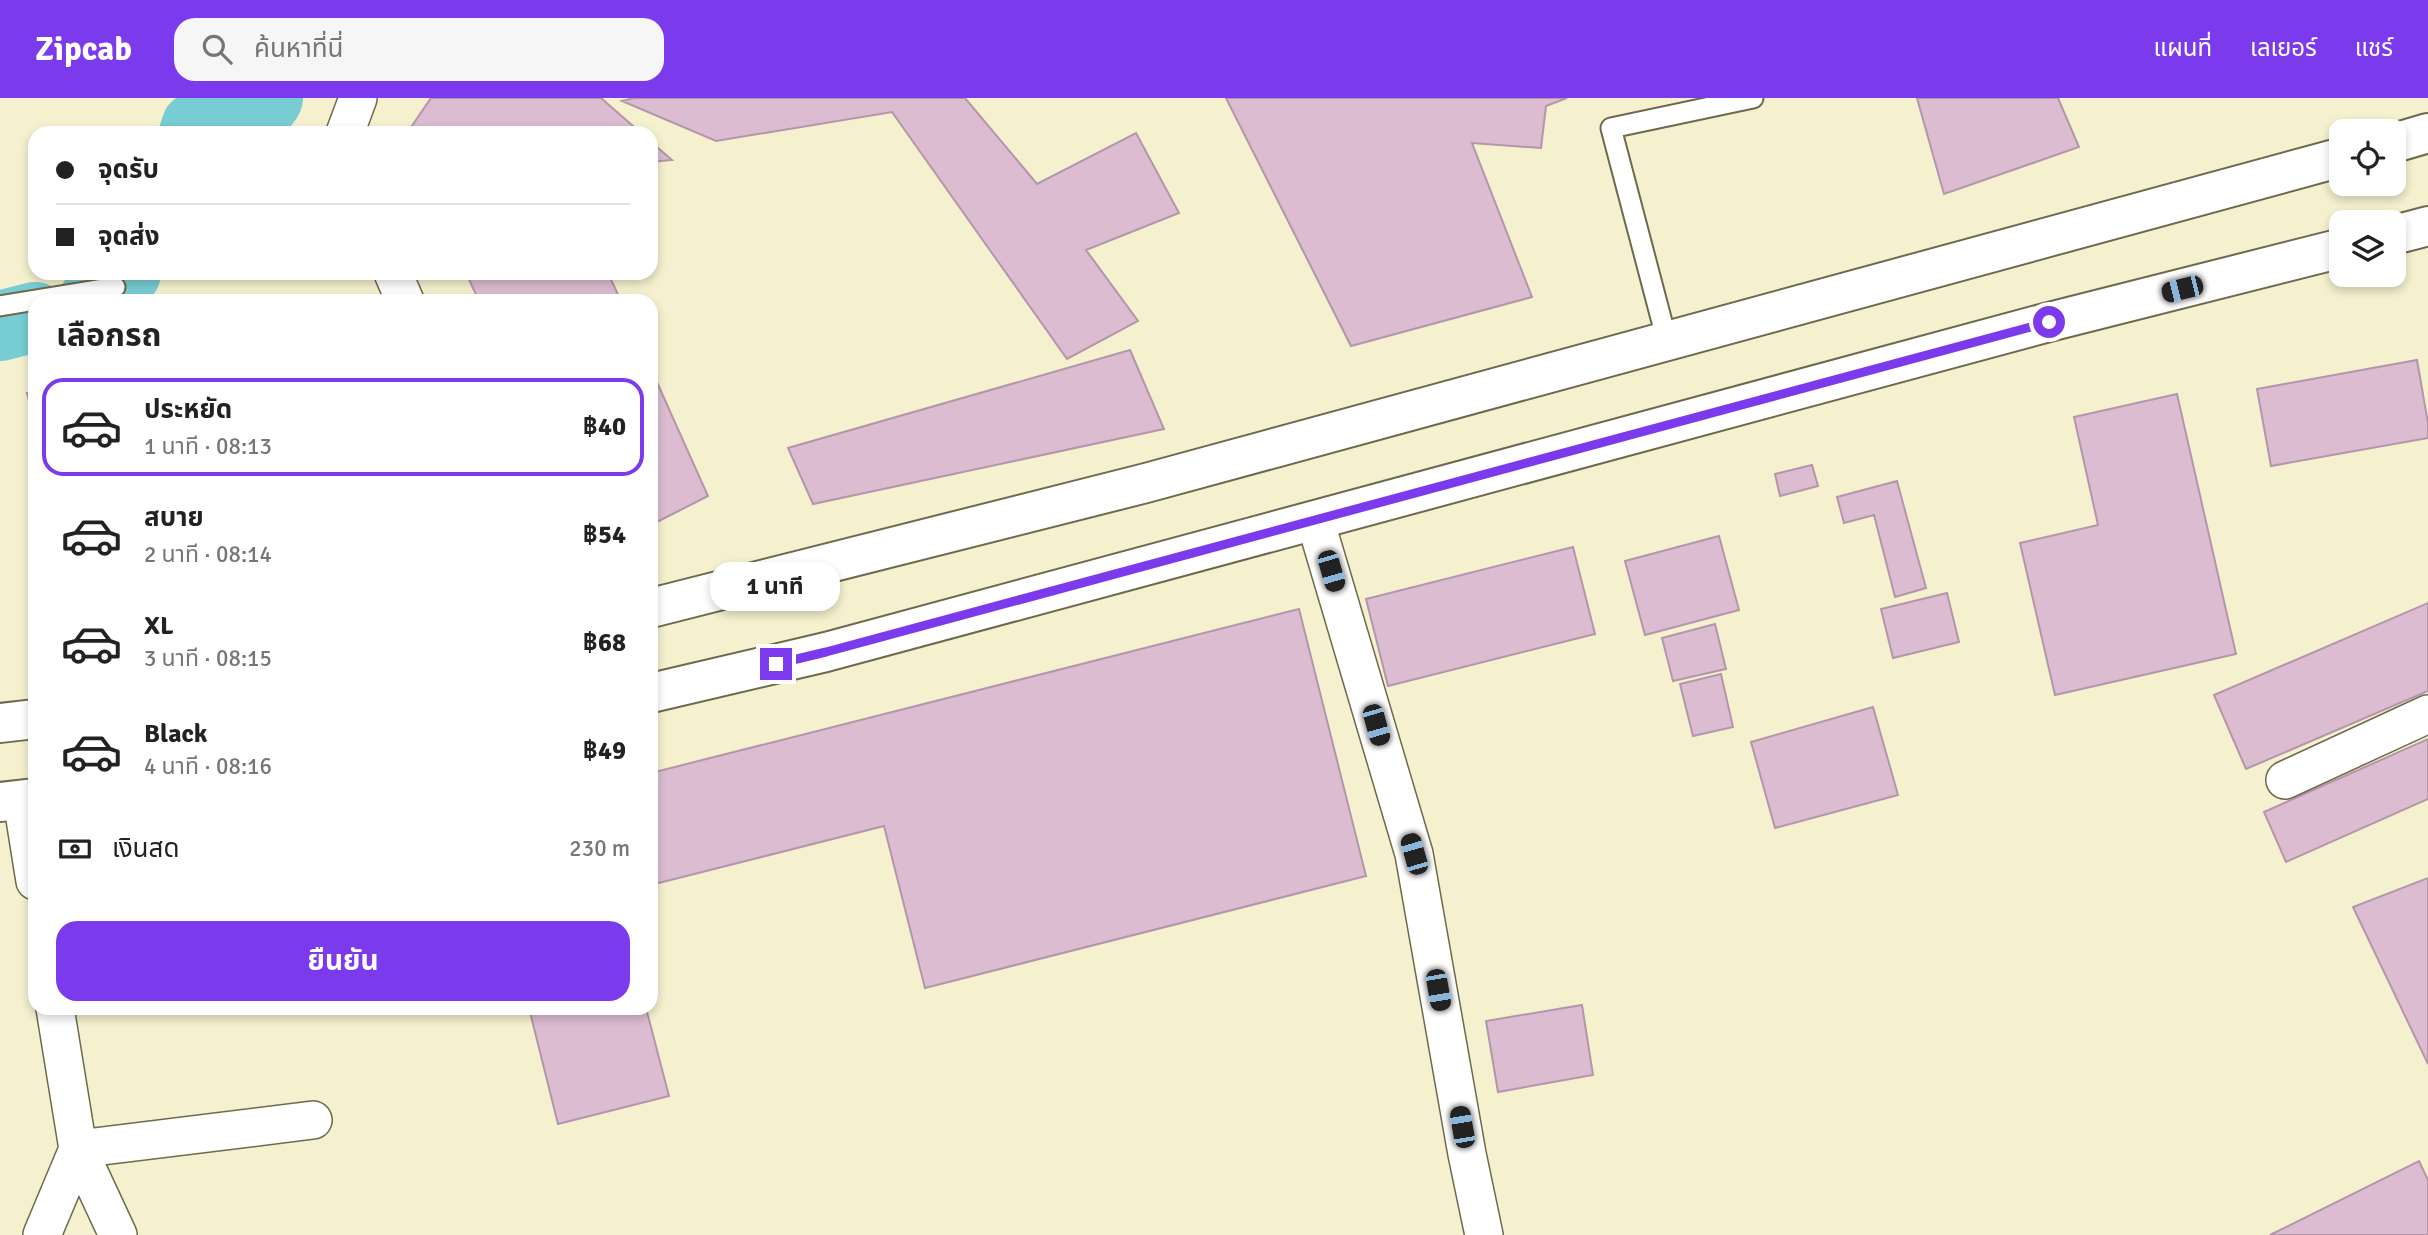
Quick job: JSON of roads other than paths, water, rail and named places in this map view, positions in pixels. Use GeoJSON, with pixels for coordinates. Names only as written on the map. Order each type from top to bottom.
{"type":"FeatureCollection","features":[{"type":"Feature","properties":{"kind":"main road"},"geometry":{"type":"LineString","coordinates":[[2406,139],[2428,133]]}},
{"type":"Feature","properties":{"kind":"main road"},"geometry":{"type":"LineString","coordinates":[[658,606],[1146,483],[2329,161]]}},
{"type":"Feature","properties":{"kind":"main road"},"geometry":{"type":"LineString","coordinates":[[2406,232],[2428,226]]}},
{"type":"Feature","properties":{"kind":"main road"},"geometry":{"type":"LineString","coordinates":[[658,691],[826,652],[2036,326],[2329,251]]}},
{"type":"Feature","properties":{"kind":"main road"},"geometry":{"type":"LineString","coordinates":[[0,723],[28,720]]}},
{"type":"Feature","properties":{"kind":"street"},"geometry":{"type":"LineString","coordinates":[[348,126],[358,98]]}},
{"type":"Feature","properties":{"kind":"street"},"geometry":{"type":"LineString","coordinates":[[1315,520],[1414,854],[1484,1235]]}},
{"type":"Feature","properties":{"kind":"street"},"geometry":{"type":"LineString","coordinates":[[2285,780],[2428,714]]}},
{"type":"Feature","properties":{"kind":"street"},"geometry":{"type":"LineString","coordinates":[[19,800],[28,846]]}},
{"type":"Feature","properties":{"kind":"street"},"geometry":{"type":"LineString","coordinates":[[56,1015],[78,1149],[118,1235]]}},
{"type":"Feature","properties":{"kind":"street"},"geometry":{"type":"LineString","coordinates":[[78,1149],[313,1119]]}},
{"type":"Feature","properties":{"kind":"street"},"geometry":{"type":"LineString","coordinates":[[42,1235],[78,1149]]}},
{"type":"Feature","properties":{"kind":"lane"},"geometry":{"type":"LineString","coordinates":[[1667,341],[1611,128],[1753,98]]}},
{"type":"Feature","properties":{"kind":"lane"},"geometry":{"type":"LineString","coordinates":[[73,294],[115,287]]}},
{"type":"Feature","properties":{"kind":"lane"},"geometry":{"type":"LineString","coordinates":[[0,306],[28,301]]}},
{"type":"Feature","properties":{"kind":"waterway"},"geometry":{"type":"LineString","coordinates":[[199,126],[268,98]]}},
{"type":"Feature","properties":{"kind":"waterway"},"geometry":{"type":"LineString","coordinates":[[109,294],[120,280]]}},
{"type":"Feature","properties":{"kind":"waterway"},"geometry":{"type":"LineString","coordinates":[[0,326],[28,319]]}}]}
